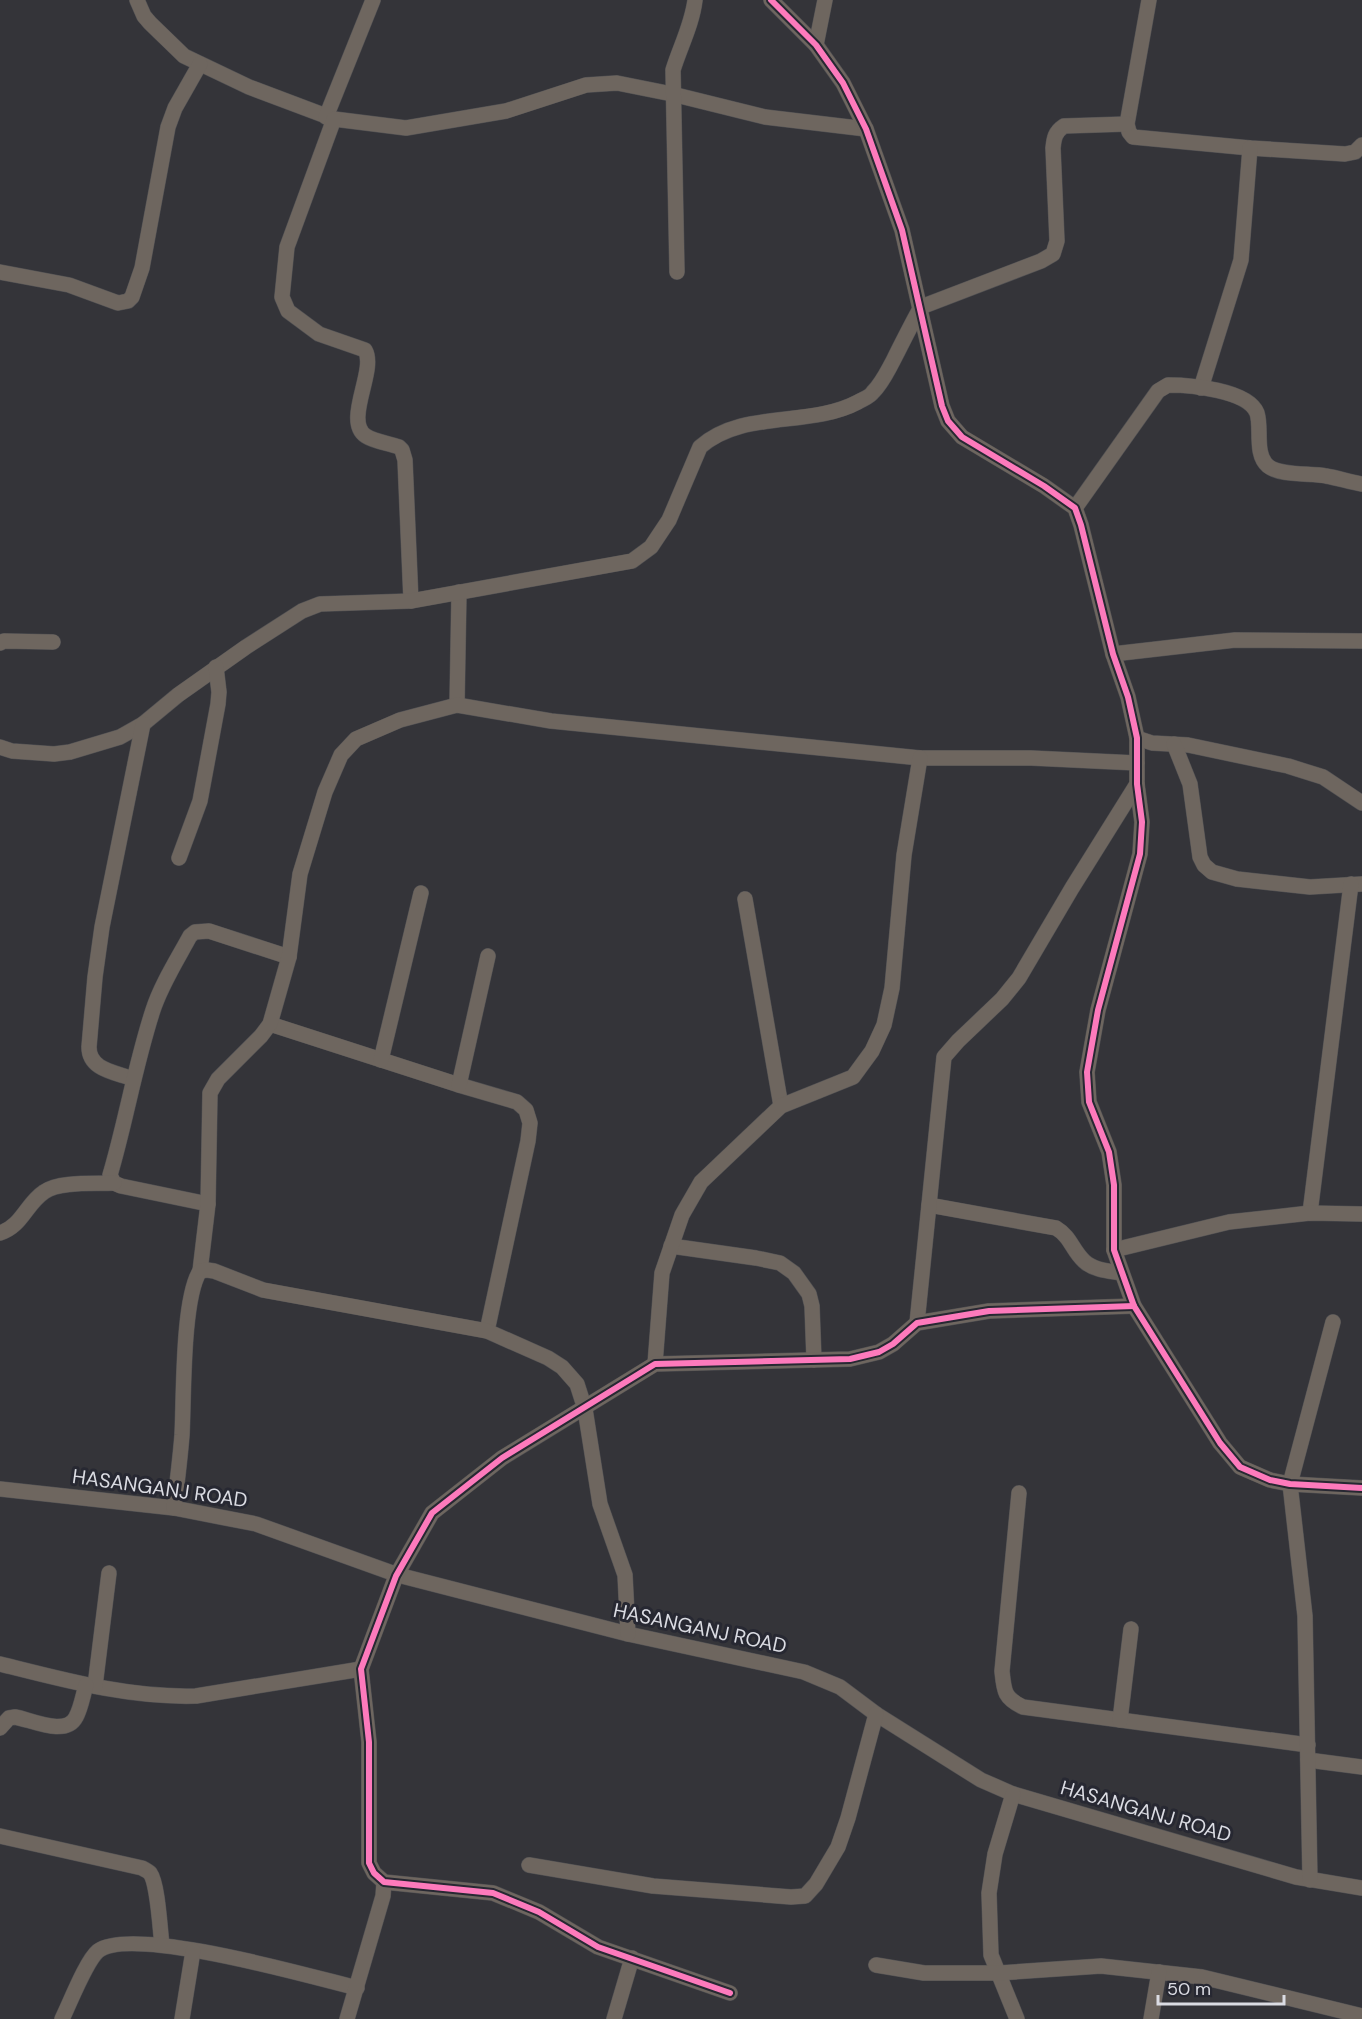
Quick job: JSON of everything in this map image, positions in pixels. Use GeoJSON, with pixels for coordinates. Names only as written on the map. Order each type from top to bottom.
{"type":"FeatureCollection","features":[{"type":"Feature","properties":{"kind":"street"},"geometry":{"type":"LineString","coordinates":[[137,0],[144,16],[184,56],[249,87],[330,118],[406,128],[506,111],[586,85],[617,83],[765,117],[866,129]]}},
{"type":"Feature","properties":{"kind":"street"},"geometry":{"type":"LineString","coordinates":[[373,0],[287,246],[282,297],[288,311],[319,334],[365,350],[368,356],[369,362],[361,394],[359,425],[366,436],[399,447],[405,460],[411,601]]}},
{"type":"Feature","properties":{"kind":"street"},"geometry":{"type":"LineString","coordinates":[[677,272],[673,70],[693,16],[695,0]]}},
{"type":"Feature","properties":{"kind":"street"},"geometry":{"type":"LineString","coordinates":[[771,0],[816,45],[843,83],[866,129],[902,230],[942,406],[948,421],[962,436],[1044,486],[1075,508],[1081,525],[1113,654],[1128,697],[1137,738],[1137,784],[1142,822],[1140,854],[1098,1010],[1087,1072],[1089,1102],[1109,1152],[1114,1185],[1114,1250],[1134,1306],[1220,1443],[1240,1467],[1270,1480],[1290,1484],[1362,1488]]}},
{"type":"Feature","properties":{"kind":"street"},"geometry":{"type":"LineString","coordinates":[[816,45],[825,0]]}},
{"type":"Feature","properties":{"kind":"street"},"geometry":{"type":"LineString","coordinates":[[1149,0],[1127,124],[1133,136],[1250,148],[1345,154],[1355,152],[1362,145]]}},
{"type":"Feature","properties":{"kind":"street"},"geometry":{"type":"LineString","coordinates":[[0,272],[69,285],[118,303],[128,301],[132,297],[142,268],[168,127],[175,108],[200,64]]}},
{"type":"Feature","properties":{"kind":"street"},"geometry":{"type":"LineString","coordinates":[[0,747],[41,755],[70,752],[113,740],[143,724],[216,667],[302,611],[320,604],[411,601],[632,561],[651,547],[669,520],[700,447],[709,439],[722,432],[770,420],[836,412],[872,394],[882,380],[921,307],[1041,261],[1053,254],[1057,241],[1054,137],[1064,126],[1127,124]]}},
{"type":"Feature","properties":{"kind":"street"},"geometry":{"type":"LineString","coordinates":[[1201,388],[1241,260],[1250,148]]}},
{"type":"Feature","properties":{"kind":"street"},"geometry":{"type":"LineString","coordinates":[[1075,508],[1162,387],[1173,385],[1230,393],[1249,403],[1257,413],[1261,452],[1270,468],[1281,472],[1326,476],[1362,484]]}},
{"type":"Feature","properties":{"kind":"street"},"geometry":{"type":"LineString","coordinates":[[457,705],[459,592]]}},
{"type":"Feature","properties":{"kind":"street"},"geometry":{"type":"LineString","coordinates":[[1113,654],[1235,640],[1362,641]]}},
{"type":"Feature","properties":{"kind":"street"},"geometry":{"type":"LineString","coordinates":[[0,643],[4,641],[53,642]]}},
{"type":"Feature","properties":{"kind":"street"},"geometry":{"type":"LineString","coordinates":[[179,858],[200,801],[204,782],[218,704],[216,667]]}},
{"type":"Feature","properties":{"kind":"street"},"geometry":{"type":"LineString","coordinates":[[174,1508],[182,1436],[189,1312],[200,1271],[207,1204],[210,1093],[218,1079],[270,1024],[289,957],[300,874],[325,792],[341,755],[356,739],[400,720],[457,705],[551,721],[920,758],[1031,758],[1137,763]]}},
{"type":"Feature","properties":{"kind":"street"},"geometry":{"type":"LineString","coordinates":[[133,1079],[97,1066],[89,1055],[89,1047],[94,977],[102,927],[143,724]]}},
{"type":"Feature","properties":{"kind":"street"},"geometry":{"type":"LineString","coordinates":[[1137,738],[1152,743],[1188,746],[1288,766],[1323,777],[1362,803]]}},
{"type":"Feature","properties":{"kind":"street"},"geometry":{"type":"LineString","coordinates":[[1174,744],[1190,784],[1200,857],[1204,865],[1212,872],[1237,879],[1310,887],[1357,884],[1310,1213]]}},
{"type":"Feature","properties":{"kind":"street"},"geometry":{"type":"LineString","coordinates":[[655,1364],[662,1273],[682,1215],[701,1182],[781,1106],[853,1077],[872,1051],[884,1025],[892,988],[904,855],[920,758]]}},
{"type":"Feature","properties":{"kind":"street"},"geometry":{"type":"LineString","coordinates":[[917,1323],[944,1057],[1002,999],[1019,978],[1071,888],[1137,784]]}},
{"type":"Feature","properties":{"kind":"street"},"geometry":{"type":"LineString","coordinates":[[381,1060],[421,893]]}},
{"type":"Feature","properties":{"kind":"street"},"geometry":{"type":"LineString","coordinates":[[745,898],[781,1106]]}},
{"type":"Feature","properties":{"kind":"street"},"geometry":{"type":"LineString","coordinates":[[114,1183],[111,1175],[125,1124],[133,1079],[153,1009],[190,936],[195,932],[208,931],[289,957]]}},
{"type":"Feature","properties":{"kind":"street"},"geometry":{"type":"LineString","coordinates":[[459,1085],[488,956]]}},
{"type":"Feature","properties":{"kind":"street"},"geometry":{"type":"LineString","coordinates":[[270,1024],[517,1102],[526,1110],[530,1123],[528,1141],[487,1331]]}},
{"type":"Feature","properties":{"kind":"street"},"geometry":{"type":"LineString","coordinates":[[0,1233],[17,1224],[40,1195],[53,1187],[114,1183],[207,1204]]}},
{"type":"Feature","properties":{"kind":"street"},"geometry":{"type":"LineString","coordinates":[[929,1205],[1056,1228],[1066,1234],[1084,1261],[1093,1268],[1121,1273]]}},
{"type":"Feature","properties":{"kind":"street"},"geometry":{"type":"LineString","coordinates":[[1114,1250],[1229,1222],[1310,1213],[1362,1214]]}},
{"type":"Feature","properties":{"kind":"street"},"geometry":{"type":"LineString","coordinates":[[672,1246],[780,1263],[794,1273],[809,1294],[812,1306],[814,1360]]}},
{"type":"Feature","properties":{"kind":"street"},"geometry":{"type":"LineString","coordinates":[[200,1271],[214,1271],[272,1292],[487,1331],[548,1358],[562,1367],[577,1384],[585,1409],[600,1504],[625,1575],[627,1634]]}},
{"type":"Feature","properties":{"kind":"street"},"geometry":{"type":"LineString","coordinates":[[730,1993],[598,1947],[538,1912],[493,1893],[384,1882],[374,1873],[369,1863],[369,1742],[361,1669],[398,1575],[432,1513],[502,1458],[655,1364],[850,1359],[879,1352],[893,1344],[917,1323],[989,1311],[1134,1306]]}},
{"type":"Feature","properties":{"kind":"street"},"geometry":{"type":"LineString","coordinates":[[1310,1880],[1305,1616],[1290,1484],[1333,1322]]}},
{"type":"Feature","properties":{"kind":"street","name":"HASANGANJ ROAD"},"geometry":{"type":"LineString","coordinates":[[0,1489],[174,1508],[256,1524],[398,1575],[627,1634],[804,1672],[840,1687],[876,1714],[981,1780],[1013,1794],[1310,1880],[1362,1888]]}},
{"type":"Feature","properties":{"kind":"street"},"geometry":{"type":"LineString","coordinates":[[1019,1493],[1002,1671],[1004,1691],[1011,1701],[1023,1707],[1120,1720],[1308,1753],[1362,1767]]}},
{"type":"Feature","properties":{"kind":"street"},"geometry":{"type":"LineString","coordinates":[[0,1728],[9,1718],[15,1717],[55,1728],[71,1724],[76,1717],[91,1686],[109,1573]]}},
{"type":"Feature","properties":{"kind":"street"},"geometry":{"type":"LineString","coordinates":[[1120,1720],[1131,1629]]}},
{"type":"Feature","properties":{"kind":"street"},"geometry":{"type":"LineString","coordinates":[[0,1664],[91,1686],[155,1695],[196,1696],[361,1669]]}},
{"type":"Feature","properties":{"kind":"street"},"geometry":{"type":"LineString","coordinates":[[529,1864],[653,1886],[790,1897],[805,1896],[816,1884],[838,1847],[854,1800],[876,1714]]}},
{"type":"Feature","properties":{"kind":"street"},"geometry":{"type":"LineString","coordinates":[[1013,1794],[995,1854],[989,1893],[991,1955],[1017,2019]]}},
{"type":"Feature","properties":{"kind":"street"},"geometry":{"type":"LineString","coordinates":[[0,1836],[142,1868],[150,1873],[157,1901],[162,1945]]}},
{"type":"Feature","properties":{"kind":"street"},"geometry":{"type":"LineString","coordinates":[[347,2019],[383,1896],[384,1882]]}},
{"type":"Feature","properties":{"kind":"street"},"geometry":{"type":"LineString","coordinates":[[62,2019],[93,1956],[113,1945],[162,1945],[357,1988]]}},
{"type":"Feature","properties":{"kind":"street"},"geometry":{"type":"LineString","coordinates":[[182,2019],[193,1951]]}},
{"type":"Feature","properties":{"kind":"street"},"geometry":{"type":"LineString","coordinates":[[614,2019],[632,1958]]}},
{"type":"Feature","properties":{"kind":"street"},"geometry":{"type":"LineString","coordinates":[[876,1965],[924,1973],[999,1973],[1101,1966],[1160,1972],[1202,1977],[1362,2016]]}},
{"type":"Feature","properties":{"kind":"street"},"geometry":{"type":"LineString","coordinates":[[1151,2019],[1160,1972]]}},
{"type":"Feature","properties":{"kind":"cycle path"},"geometry":{"type":"LineString","coordinates":[[771,0],[816,45],[843,83],[866,129],[902,230],[942,406],[948,421],[962,437],[1044,486],[1075,508],[1081,525],[1113,654],[1128,697],[1137,738],[1137,784],[1142,822],[1140,854],[1098,1010],[1087,1072],[1089,1102],[1109,1152],[1114,1185],[1114,1250],[1134,1306],[1220,1443],[1240,1467],[1270,1480],[1290,1484],[1362,1488]]}},
{"type":"Feature","properties":{"kind":"cycle path"},"geometry":{"type":"LineString","coordinates":[[730,1993],[598,1947],[539,1912],[493,1893],[384,1882],[374,1873],[369,1863],[369,1742],[361,1669],[396,1576],[432,1513],[502,1458],[655,1364],[850,1359],[879,1352],[893,1344],[917,1323],[989,1311],[1134,1306]]}}]}
